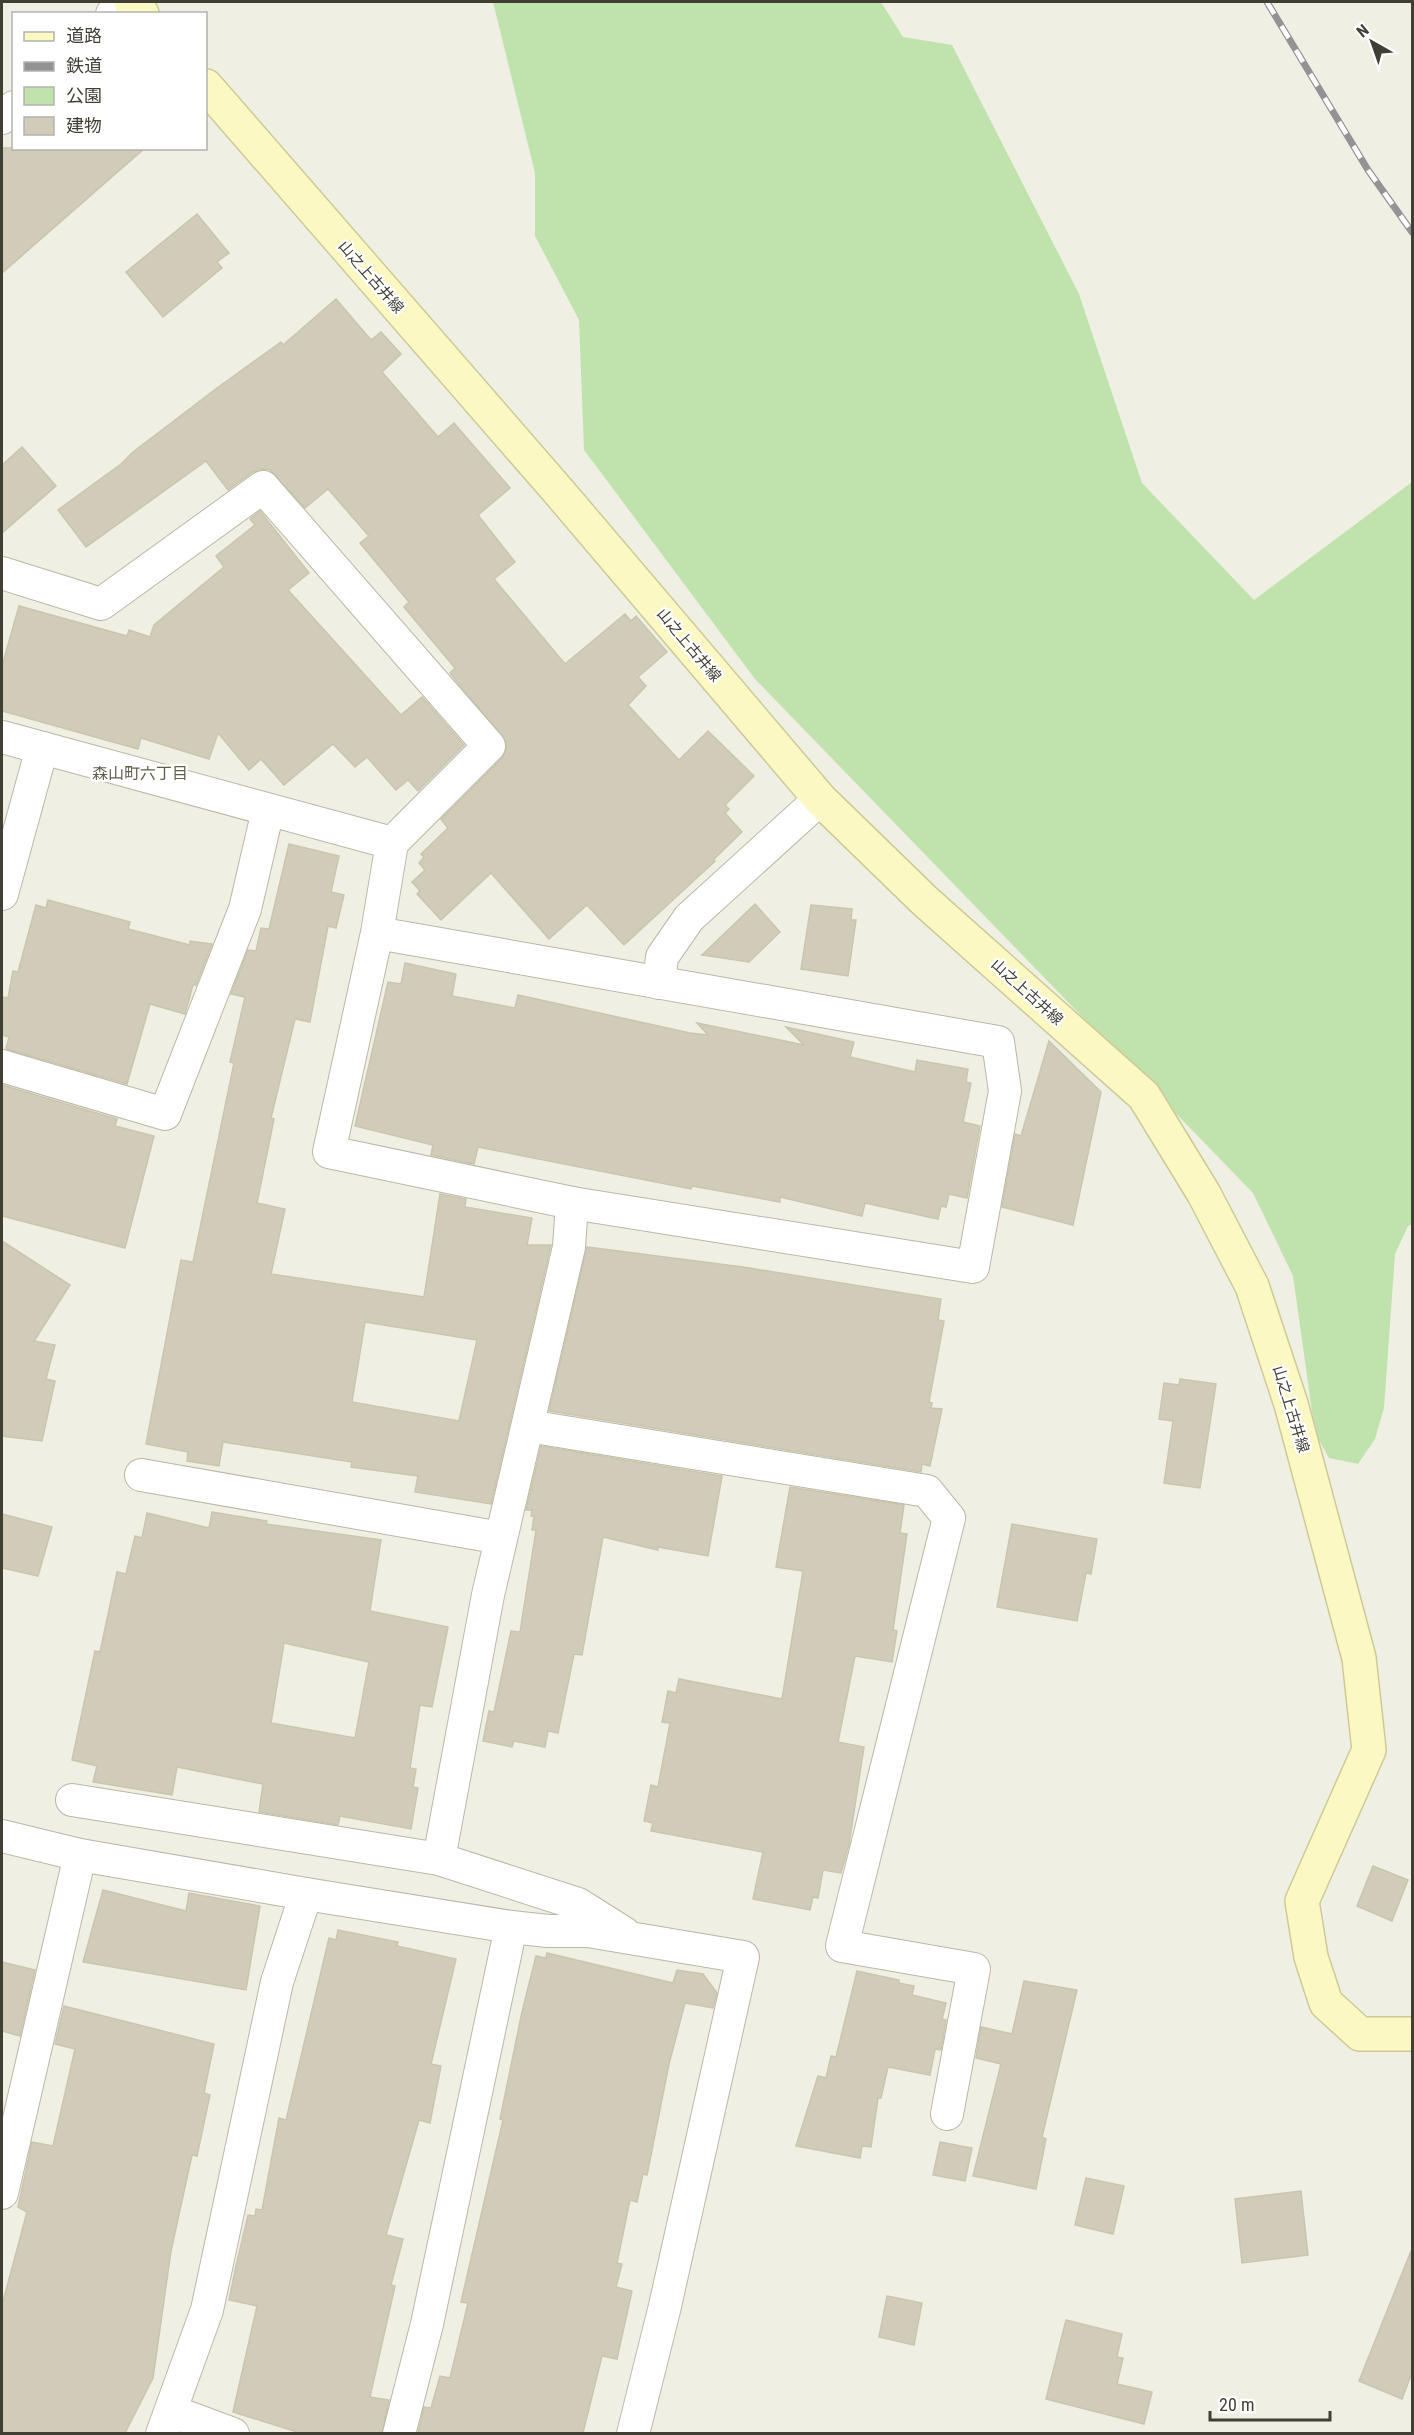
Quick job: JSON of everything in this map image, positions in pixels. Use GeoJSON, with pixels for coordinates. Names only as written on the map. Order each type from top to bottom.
{"type":"FeatureCollection","features":[{"type":"Feature","properties":{"kind":"main road","name":"山之上古井線"},"geometry":{"type":"LineString","coordinates":[[207,87],[560,493],[820,799],[925,902],[1144,1096],[1204,1194],[1252,1286],[1291,1404],[1359,1658],[1370,1750],[1302,1901],[1311,1958],[1326,2003],[1360,2034],[1413,2034]]}},
{"type":"Feature","properties":{"kind":"street"},"geometry":{"type":"LineString","coordinates":[[2,573],[101,604],[263,487],[489,746],[392,843],[377,933],[329,1152],[572,1203],[974,1267],[1005,1091],[998,1042],[377,933]]}},
{"type":"Feature","properties":{"kind":"street"},"geometry":{"type":"LineString","coordinates":[[2,737],[392,843]]}},
{"type":"Feature","properties":{"kind":"street"},"geometry":{"type":"LineString","coordinates":[[2,894],[42,748]]}},
{"type":"Feature","properties":{"kind":"street"},"geometry":{"type":"LineString","coordinates":[[659,983],[662,957],[689,918],[820,799]]}},
{"type":"Feature","properties":{"kind":"street"},"geometry":{"type":"LineString","coordinates":[[2,1066],[165,1114],[245,909],[268,810]]}},
{"type":"Feature","properties":{"kind":"street"},"geometry":{"type":"LineString","coordinates":[[439,1859],[488,1595],[569,1247],[572,1203]]}},
{"type":"Feature","properties":{"kind":"street"},"geometry":{"type":"LineString","coordinates":[[528,1426],[927,1491],[949,1518],[842,1946],[974,1969],[947,2114]]}},
{"type":"Feature","properties":{"kind":"street"},"geometry":{"type":"LineString","coordinates":[[141,1474],[501,1538]]}},
{"type":"Feature","properties":{"kind":"street"},"geometry":{"type":"LineString","coordinates":[[72,1800],[439,1859],[578,1904],[633,1939]]}},
{"type":"Feature","properties":{"kind":"street"},"geometry":{"type":"LineString","coordinates":[[2,1836],[80,1855],[306,1894],[511,1927],[548,1931],[588,1931],[743,1957],[665,2306],[633,2433]]}},
{"type":"Feature","properties":{"kind":"street"},"geometry":{"type":"LineString","coordinates":[[2,2193],[80,1855]]}},
{"type":"Feature","properties":{"kind":"street"},"geometry":{"type":"LineString","coordinates":[[233,2433],[166,2422],[207,2310],[277,1982],[306,1894]]}},
{"type":"Feature","properties":{"kind":"street"},"geometry":{"type":"LineString","coordinates":[[399,2433],[429,2312],[511,1927]]}},
{"type":"Feature","properties":{"kind":"green space"},"geometry":{"type":"Polygon","coordinates":[[[493,2],[881,2],[903,37],[952,45],[1079,294],[1142,483],[1254,600],[1412,482],[1412,1224],[1408,1226],[1395,1254],[1384,1408],[1375,1439],[1358,1464],[1329,1458],[1315,1433],[1293,1276],[1253,1193],[755,679],[584,450],[579,320],[535,236],[535,173],[493,2]]]}},
{"type":"Feature","properties":{"kind":"building"},"geometry":{"type":"Polygon","coordinates":[[[2,148],[12,148],[12,150],[143,150],[2,273],[2,148]]]}},
{"type":"Feature","properties":{"kind":"building"},"geometry":{"type":"Polygon","coordinates":[[[197,214],[229,253],[217,262],[222,268],[163,317],[126,272],[197,214]]]}},
{"type":"Feature","properties":{"kind":"building"},"geometry":{"type":"Polygon","coordinates":[[[336,299],[371,340],[381,332],[401,354],[382,372],[438,437],[454,423],[510,488],[478,515],[515,562],[494,579],[565,664],[625,614],[631,621],[636,616],[667,652],[638,677],[646,686],[628,705],[679,760],[708,731],[754,776],[725,805],[729,809],[725,813],[742,832],[714,859],[715,861],[624,945],[587,905],[549,939],[491,873],[441,920],[417,894],[420,891],[412,882],[425,870],[419,863],[424,857],[421,854],[448,828],[441,819],[502,758],[506,750],[506,742],[450,673],[455,668],[404,607],[409,602],[360,543],[369,536],[328,489],[305,508],[270,470],[261,469],[253,472],[228,490],[206,461],[86,547],[58,510],[121,464],[133,452],[217,388],[281,342],[283,345],[336,299]]]}},
{"type":"Feature","properties":{"kind":"building"},"geometry":{"type":"Polygon","coordinates":[[[22,447],[56,486],[2,533],[2,465],[22,447]]]}},
{"type":"Feature","properties":{"kind":"building"},"geometry":{"type":"Polygon","coordinates":[[[260,511],[309,573],[288,590],[401,715],[422,697],[464,745],[418,791],[408,780],[396,790],[367,757],[355,767],[333,744],[284,785],[261,759],[249,770],[218,733],[209,759],[141,738],[138,749],[2,711],[2,666],[19,606],[127,636],[129,630],[150,637],[154,625],[224,567],[216,556],[255,525],[250,519],[260,511]]]}},
{"type":"Feature","properties":{"kind":"building"},"geometry":{"type":"Polygon","coordinates":[[[289,844],[339,856],[331,892],[344,895],[336,928],[328,926],[310,1022],[295,1019],[271,1118],[274,1119],[257,1203],[285,1209],[271,1274],[424,1297],[440,1194],[466,1199],[465,1207],[532,1218],[527,1245],[551,1245],[491,1504],[415,1492],[418,1476],[351,1467],[352,1462],[223,1442],[219,1466],[187,1461],[188,1452],[146,1444],[181,1260],[193,1262],[234,1063],[230,1062],[245,997],[231,994],[248,950],[256,951],[261,928],[269,929],[289,844]],[[365,1322],[352,1402],[459,1421],[477,1340],[365,1322]]]}},
{"type":"Feature","properties":{"kind":"building"},"geometry":{"type":"Polygon","coordinates":[[[48,900],[130,922],[128,929],[190,945],[190,941],[212,944],[196,985],[193,985],[185,1014],[150,1004],[127,1084],[6,1049],[9,1037],[2,1035],[2,997],[8,998],[13,971],[18,972],[36,905],[46,908],[48,900]]]}},
{"type":"Feature","properties":{"kind":"building"},"geometry":{"type":"Polygon","coordinates":[[[755,904],[780,932],[749,962],[702,955],[755,904]]]}},
{"type":"Feature","properties":{"kind":"building"},"geometry":{"type":"Polygon","coordinates":[[[811,905],[852,909],[851,920],[856,920],[848,976],[801,969],[811,905]]]}},
{"type":"Feature","properties":{"kind":"building"},"geometry":{"type":"Polygon","coordinates":[[[405,963],[456,974],[452,996],[515,1008],[518,995],[690,1033],[708,1035],[697,1023],[804,1045],[786,1027],[854,1042],[850,1057],[915,1072],[917,1060],[968,1069],[966,1082],[971,1083],[963,1122],[980,1126],[967,1198],[949,1194],[946,1207],[941,1206],[938,1219],[865,1203],[862,1216],[780,1197],[780,1202],[692,1186],[691,1189],[478,1147],[474,1164],[431,1155],[433,1145],[355,1126],[388,982],[401,984],[405,963]]]}},
{"type":"Feature","properties":{"kind":"building"},"geometry":{"type":"Polygon","coordinates":[[[1049,1041],[1101,1092],[1073,1225],[1002,1207],[1015,1134],[1021,1136],[1049,1041]]]}},
{"type":"Feature","properties":{"kind":"building"},"geometry":{"type":"Polygon","coordinates":[[[2,1085],[117,1119],[115,1126],[154,1136],[125,1248],[2,1216],[2,1085]]]}},
{"type":"Feature","properties":{"kind":"building"},"geometry":{"type":"Polygon","coordinates":[[[2,1241],[70,1285],[34,1341],[55,1345],[46,1379],[55,1381],[42,1441],[2,1436],[2,1241]]]}},
{"type":"Feature","properties":{"kind":"building"},"geometry":{"type":"Polygon","coordinates":[[[587,1247],[743,1267],[941,1299],[938,1320],[944,1321],[929,1402],[932,1403],[931,1408],[942,1409],[930,1466],[922,1464],[921,1472],[549,1411],[587,1247]]]}},
{"type":"Feature","properties":{"kind":"building"},"geometry":{"type":"Polygon","coordinates":[[[1180,1379],[1216,1384],[1200,1488],[1164,1483],[1173,1421],[1159,1419],[1164,1383],[1179,1385],[1180,1379]]]}},
{"type":"Feature","properties":{"kind":"building"},"geometry":{"type":"Polygon","coordinates":[[[541,1446],[722,1476],[708,1556],[658,1547],[658,1550],[603,1537],[582,1655],[574,1654],[558,1733],[548,1731],[545,1747],[514,1741],[512,1747],[483,1741],[489,1711],[494,1712],[511,1631],[520,1632],[536,1530],[532,1530],[534,1516],[531,1516],[532,1510],[526,1510],[541,1446]]]}},
{"type":"Feature","properties":{"kind":"building"},"geometry":{"type":"Polygon","coordinates":[[[790,1487],[904,1505],[900,1533],[907,1534],[893,1630],[897,1631],[892,1662],[855,1656],[838,1742],[864,1747],[849,1844],[841,1873],[823,1870],[818,1898],[813,1897],[810,1910],[753,1899],[763,1852],[651,1831],[653,1823],[644,1821],[651,1785],[658,1787],[670,1723],[662,1722],[668,1691],[676,1693],[679,1679],[782,1699],[803,1571],[776,1567],[790,1487]]]}},
{"type":"Feature","properties":{"kind":"building"},"geometry":{"type":"Polygon","coordinates":[[[212,1512],[267,1521],[266,1524],[381,1540],[370,1611],[448,1627],[432,1707],[420,1705],[410,1768],[416,1769],[413,1787],[418,1788],[411,1829],[340,1816],[338,1825],[259,1812],[263,1784],[177,1767],[172,1795],[93,1782],[97,1766],[72,1760],[95,1651],[100,1652],[117,1572],[126,1574],[135,1536],[142,1538],[147,1513],[209,1528],[212,1512]],[[284,1643],[271,1723],[355,1738],[369,1662],[284,1643]]]}},
{"type":"Feature","properties":{"kind":"building"},"geometry":{"type":"Polygon","coordinates":[[[2,1514],[52,1527],[38,1576],[2,1568],[2,1514]]]}},
{"type":"Feature","properties":{"kind":"building"},"geometry":{"type":"Polygon","coordinates":[[[1012,1524],[1097,1539],[1091,1574],[1086,1573],[1077,1621],[997,1607],[1012,1524]]]}},
{"type":"Feature","properties":{"kind":"building"},"geometry":{"type":"Polygon","coordinates":[[[1373,1866],[1408,1880],[1392,1921],[1357,1906],[1373,1866]]]}},
{"type":"Feature","properties":{"kind":"building"},"geometry":{"type":"Polygon","coordinates":[[[103,1890],[186,1911],[189,1893],[260,1906],[246,1990],[83,1962],[103,1890]]]}},
{"type":"Feature","properties":{"kind":"building"},"geometry":{"type":"Polygon","coordinates":[[[338,1930],[398,1942],[397,1946],[456,1959],[431,2064],[441,2066],[430,2123],[419,2120],[386,2235],[403,2239],[391,2285],[395,2286],[370,2397],[389,2400],[382,2433],[300,2433],[233,2412],[257,2306],[229,2300],[236,2266],[248,2215],[255,2216],[256,2209],[262,2210],[279,2118],[286,2120],[329,1938],[336,1940],[338,1930]]]}},
{"type":"Feature","properties":{"kind":"building"},"geometry":{"type":"Polygon","coordinates":[[[547,1953],[673,1983],[677,1970],[703,1974],[717,1993],[713,2008],[685,2003],[669,2064],[647,2175],[643,2174],[637,2202],[630,2200],[617,2263],[622,2264],[616,2287],[632,2291],[617,2359],[602,2356],[583,2433],[418,2433],[424,2407],[431,2408],[440,2376],[450,2378],[468,2303],[461,2302],[503,2120],[500,2119],[522,2012],[536,1956],[546,1958],[547,1953]]]}},
{"type":"Feature","properties":{"kind":"building"},"geometry":{"type":"Polygon","coordinates":[[[2,1962],[35,1970],[20,2036],[2,2031],[2,1962]]]}},
{"type":"Feature","properties":{"kind":"building"},"geometry":{"type":"Polygon","coordinates":[[[857,1971],[899,1980],[899,1983],[914,1986],[912,1995],[946,2003],[942,2019],[946,2020],[941,2050],[935,2049],[930,2075],[888,2067],[881,2098],[878,2098],[871,2147],[862,2146],[860,2158],[796,2146],[818,2076],[826,2078],[831,2056],[836,2057],[857,1971]]]}},
{"type":"Feature","properties":{"kind":"building"},"geometry":{"type":"Polygon","coordinates":[[[1024,1981],[1077,1990],[1042,2137],[1046,2139],[1036,2189],[973,2176],[1001,2064],[976,2058],[981,2027],[1012,2034],[1024,1981]]]}},
{"type":"Feature","properties":{"kind":"building"},"geometry":{"type":"Polygon","coordinates":[[[64,2006],[214,2044],[204,2093],[210,2095],[197,2156],[192,2155],[171,2251],[153,2378],[125,2433],[2,2433],[2,2305],[27,2212],[18,2207],[32,2142],[53,2146],[75,2049],[55,2044],[64,2006]]]}},
{"type":"Feature","properties":{"kind":"building"},"geometry":{"type":"Polygon","coordinates":[[[940,2142],[972,2148],[965,2181],[933,2175],[940,2142]]]}},
{"type":"Feature","properties":{"kind":"building"},"geometry":{"type":"Polygon","coordinates":[[[1086,2178],[1124,2186],[1113,2234],[1075,2225],[1086,2178]]]}},
{"type":"Feature","properties":{"kind":"building"},"geometry":{"type":"Polygon","coordinates":[[[1301,2191],[1308,2255],[1242,2263],[1235,2199],[1301,2191]]]}},
{"type":"Feature","properties":{"kind":"building"},"geometry":{"type":"Polygon","coordinates":[[[1411,2251],[1413,2370],[1402,2399],[1359,2381],[1411,2251]]]}},
{"type":"Feature","properties":{"kind":"building"},"geometry":{"type":"Polygon","coordinates":[[[887,2296],[922,2303],[914,2345],[879,2337],[887,2296]]]}},
{"type":"Feature","properties":{"kind":"building"},"geometry":{"type":"Polygon","coordinates":[[[1066,2320],[1122,2334],[1117,2357],[1123,2358],[1117,2384],[1152,2392],[1144,2424],[1046,2399],[1066,2320]]]}},
{"type":"Feature","properties":{"kind":"railway"},"geometry":{"type":"LineString","coordinates":[[1267,2],[1368,170],[1412,232]]}},
{"type":"Feature","properties":{"kind":"district","name":"森山町六丁目"},"geometry":{"type":"Point","coordinates":[140,773]}}]}
